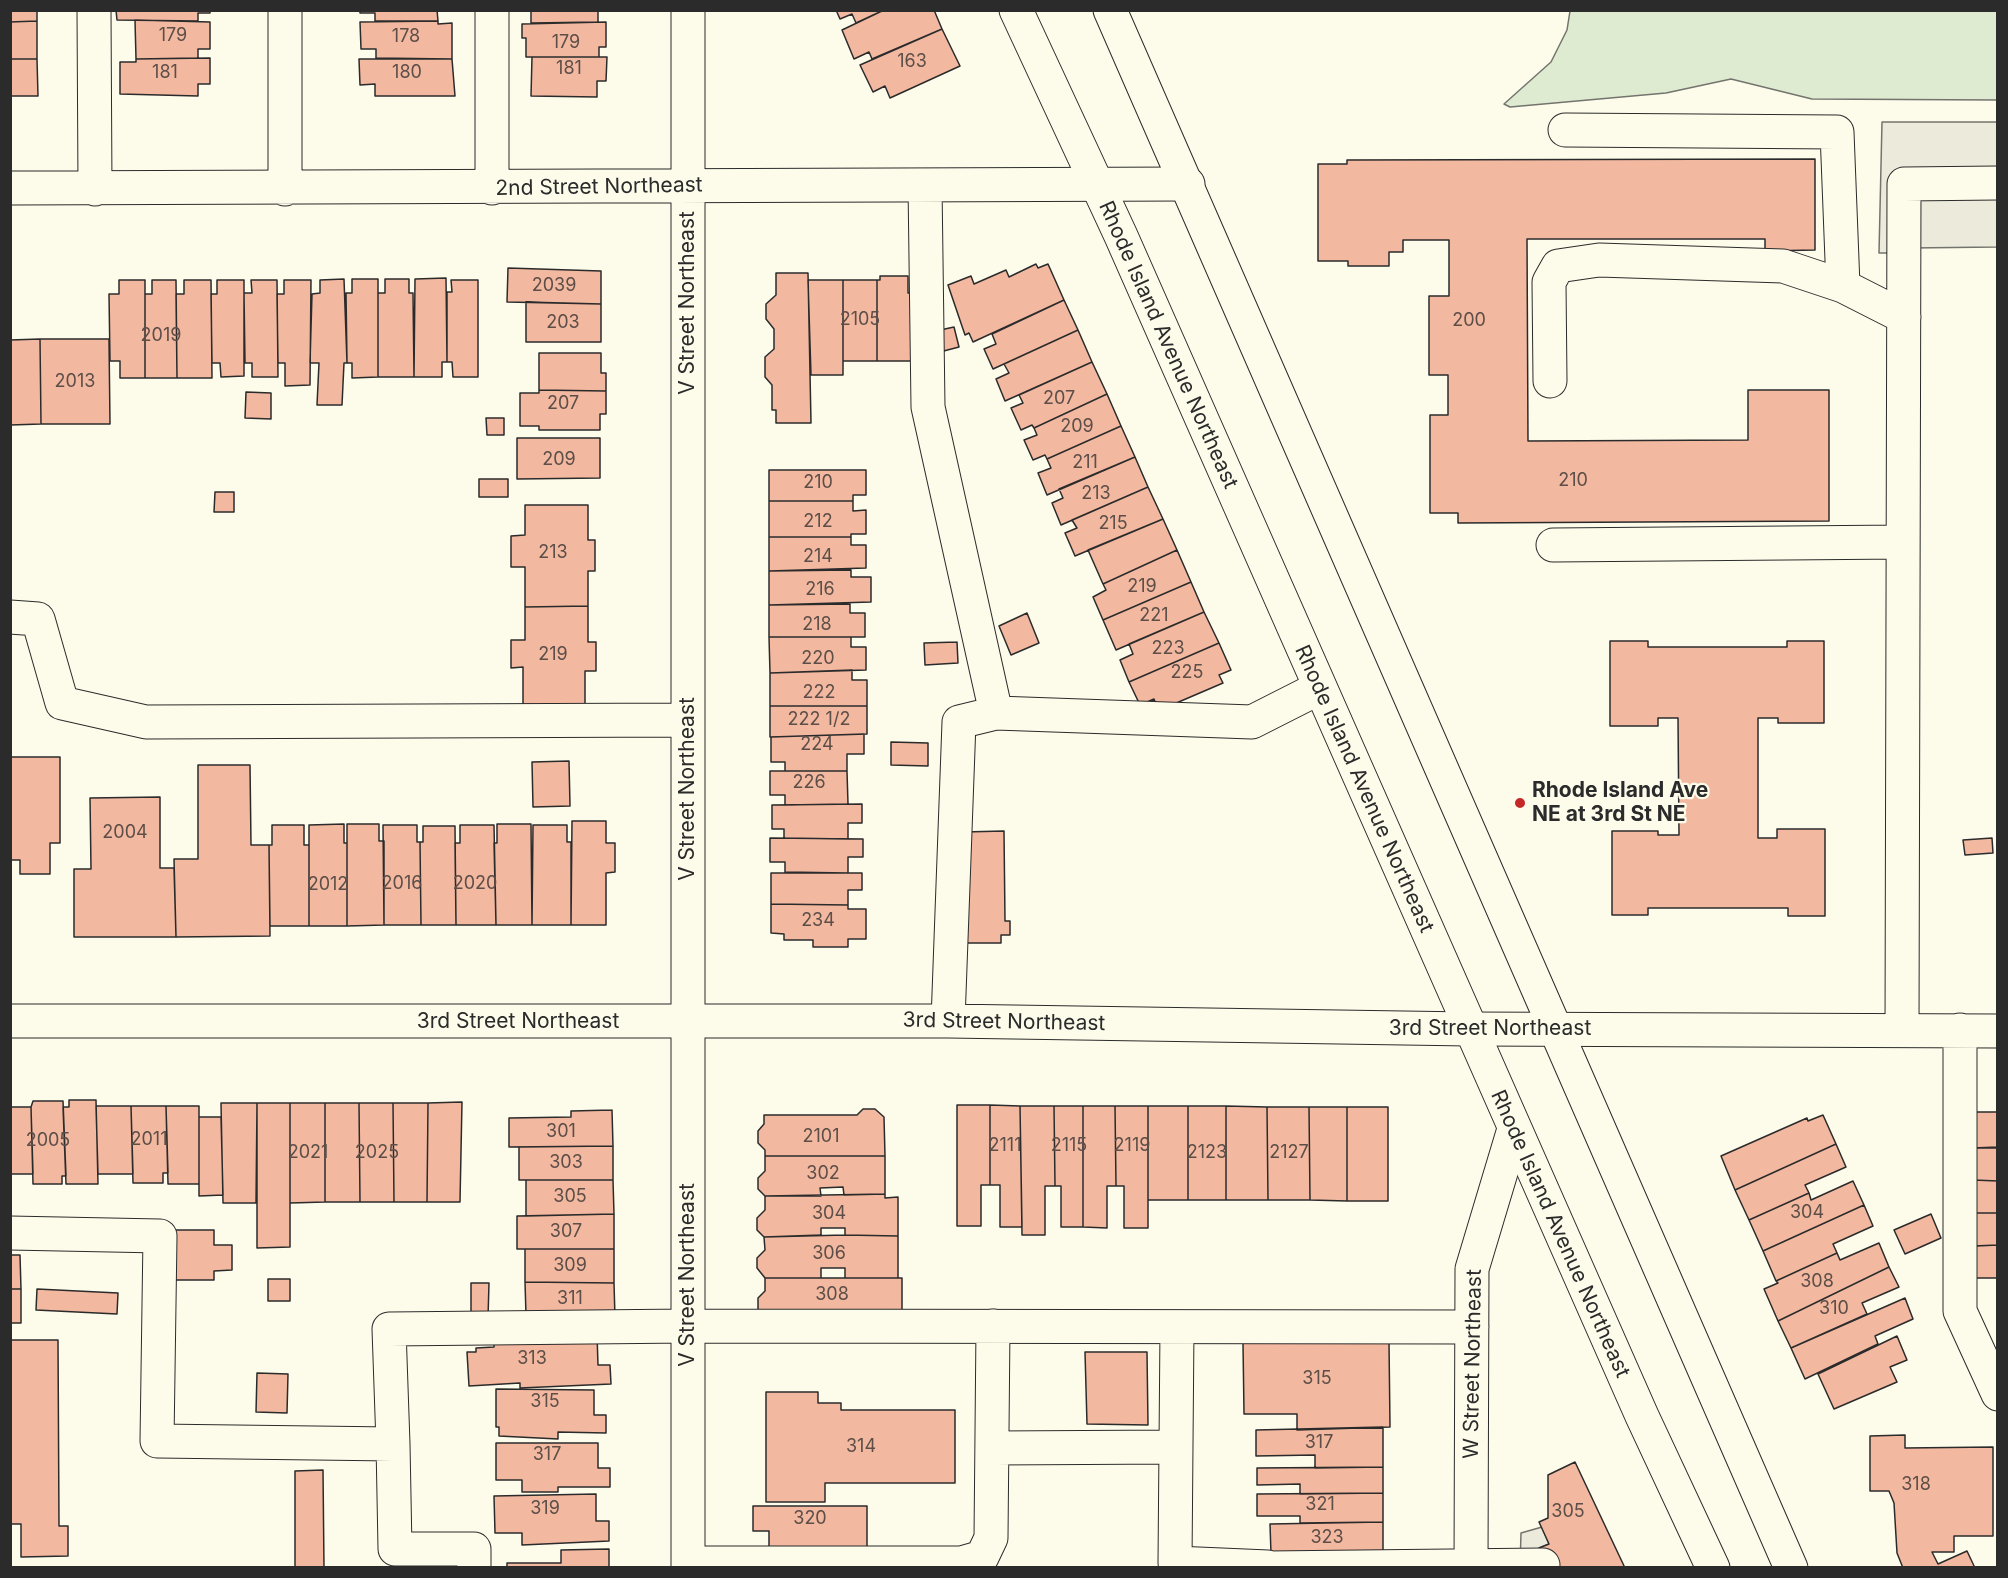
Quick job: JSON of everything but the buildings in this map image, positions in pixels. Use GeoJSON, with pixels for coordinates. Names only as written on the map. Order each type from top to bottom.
{"type":"FeatureCollection","features":[{"type":"Feature","properties":{"kind":"street"},"geometry":{"type":"LineString","coordinates":[[94,10],[95,189]]}},
{"type":"Feature","properties":{"kind":"street"},"geometry":{"type":"LineString","coordinates":[[285,10],[285,189]]}},
{"type":"Feature","properties":{"kind":"street"},"geometry":{"type":"LineString","coordinates":[[492,10],[492,188]]}},
{"type":"Feature","properties":{"kind":"street","name":"V Street Northeast"},"geometry":{"type":"LineString","coordinates":[[688,10],[688,1565]]}},
{"type":"Feature","properties":{"kind":"street","name":"Rhode Island Avenue Northeast"},"geometry":{"type":"LineString","coordinates":[[1016,10],[1098,185],[1469,1029],[1642,1416],[1713,1568]]}},
{"type":"Feature","properties":{"kind":"street"},"geometry":{"type":"LineString","coordinates":[[1110,10],[1791,1568]]}},
{"type":"Feature","properties":{"kind":"street"},"geometry":{"type":"LineString","coordinates":[[1565,130],[1837,132],[1843,286]]}},
{"type":"Feature","properties":{"kind":"street"},"geometry":{"type":"LineString","coordinates":[[1902,1030],[1904,184],[1998,183]]}},
{"type":"Feature","properties":{"kind":"street","name":"2nd Street Northeast"},"geometry":{"type":"LineString","coordinates":[[10,188],[285,189],[1188,184]]}},
{"type":"Feature","properties":{"kind":"street"},"geometry":{"type":"LineString","coordinates":[[925,185],[928,407],[996,713]]}},
{"type":"Feature","properties":{"kind":"street"},"geometry":{"type":"LineString","coordinates":[[1550,381],[1549,282],[1558,266],[1599,260],[1783,266],[1843,286],[1904,317]]}},
{"type":"Feature","properties":{"kind":"street"},"geometry":{"type":"LineString","coordinates":[[1553,545],[1903,542]]}},
{"type":"Feature","properties":{"kind":"street"},"geometry":{"type":"LineString","coordinates":[[10,617],[38,619],[62,703],[146,722],[688,720]]}},
{"type":"Feature","properties":{"kind":"street"},"geometry":{"type":"LineString","coordinates":[[948,1021],[959,722],[996,713],[1252,722],[1319,688]]}},
{"type":"Feature","properties":{"kind":"street","name":"3rd Street Northeast"},"geometry":{"type":"LineString","coordinates":[[10,1021],[948,1021],[1469,1029],[1998,1031]]}},
{"type":"Feature","properties":{"kind":"street"},"geometry":{"type":"LineString","coordinates":[[1960,1030],[1960,1311],[1998,1394]]}},
{"type":"Feature","properties":{"kind":"street","name":"W Street Northeast"},"geometry":{"type":"LineString","coordinates":[[1471,1566],[1472,1269],[1514,1130]]}},
{"type":"Feature","properties":{"kind":"street"},"geometry":{"type":"LineString","coordinates":[[10,1233],[160,1236],[157,1442],[393,1444]]}},
{"type":"Feature","properties":{"kind":"street"},"geometry":{"type":"LineString","coordinates":[[474,1568],[474,1549],[395,1549],[389,1329],[688,1326],[1472,1327]]}},
{"type":"Feature","properties":{"kind":"street"},"geometry":{"type":"LineString","coordinates":[[688,1565],[961,1563],[982,1557],[991,1538],[993,1326]]}},
{"type":"Feature","properties":{"kind":"street"},"geometry":{"type":"LineString","coordinates":[[1177,1327],[1175,1563],[1268,1567],[1542,1565]]}},
{"type":"Feature","properties":{"kind":"street"},"geometry":{"type":"LineString","coordinates":[[992,1448],[1176,1447]]}},
{"type":"Feature","properties":{"kind":"green space"},"geometry":{"type":"Polygon","coordinates":[[[1570,11],[1997,11],[1997,100],[1812,99],[1731,79],[1666,93],[1510,107],[1504,104],[1551,62],[1567,30],[1570,11]]]}},
{"type":"Feature","properties":{"kind":"shaded area"},"geometry":{"type":"Polygon","coordinates":[[[1882,122],[1997,122],[1997,247],[1910,248],[1908,253],[1879,253],[1882,122]]]}},
{"type":"Feature","properties":{"kind":"shaded area"},"geometry":{"type":"Polygon","coordinates":[[[1542,1527],[1549,1544],[1539,1548],[1548,1567],[1520,1568],[1521,1533],[1542,1527]]]}},
{"type":"Feature","properties":{"kind":"place","name":"Rhode Island Ave NE at 3rd St NE"},"geometry":{"type":"Point","coordinates":[1520,803]}}]}
